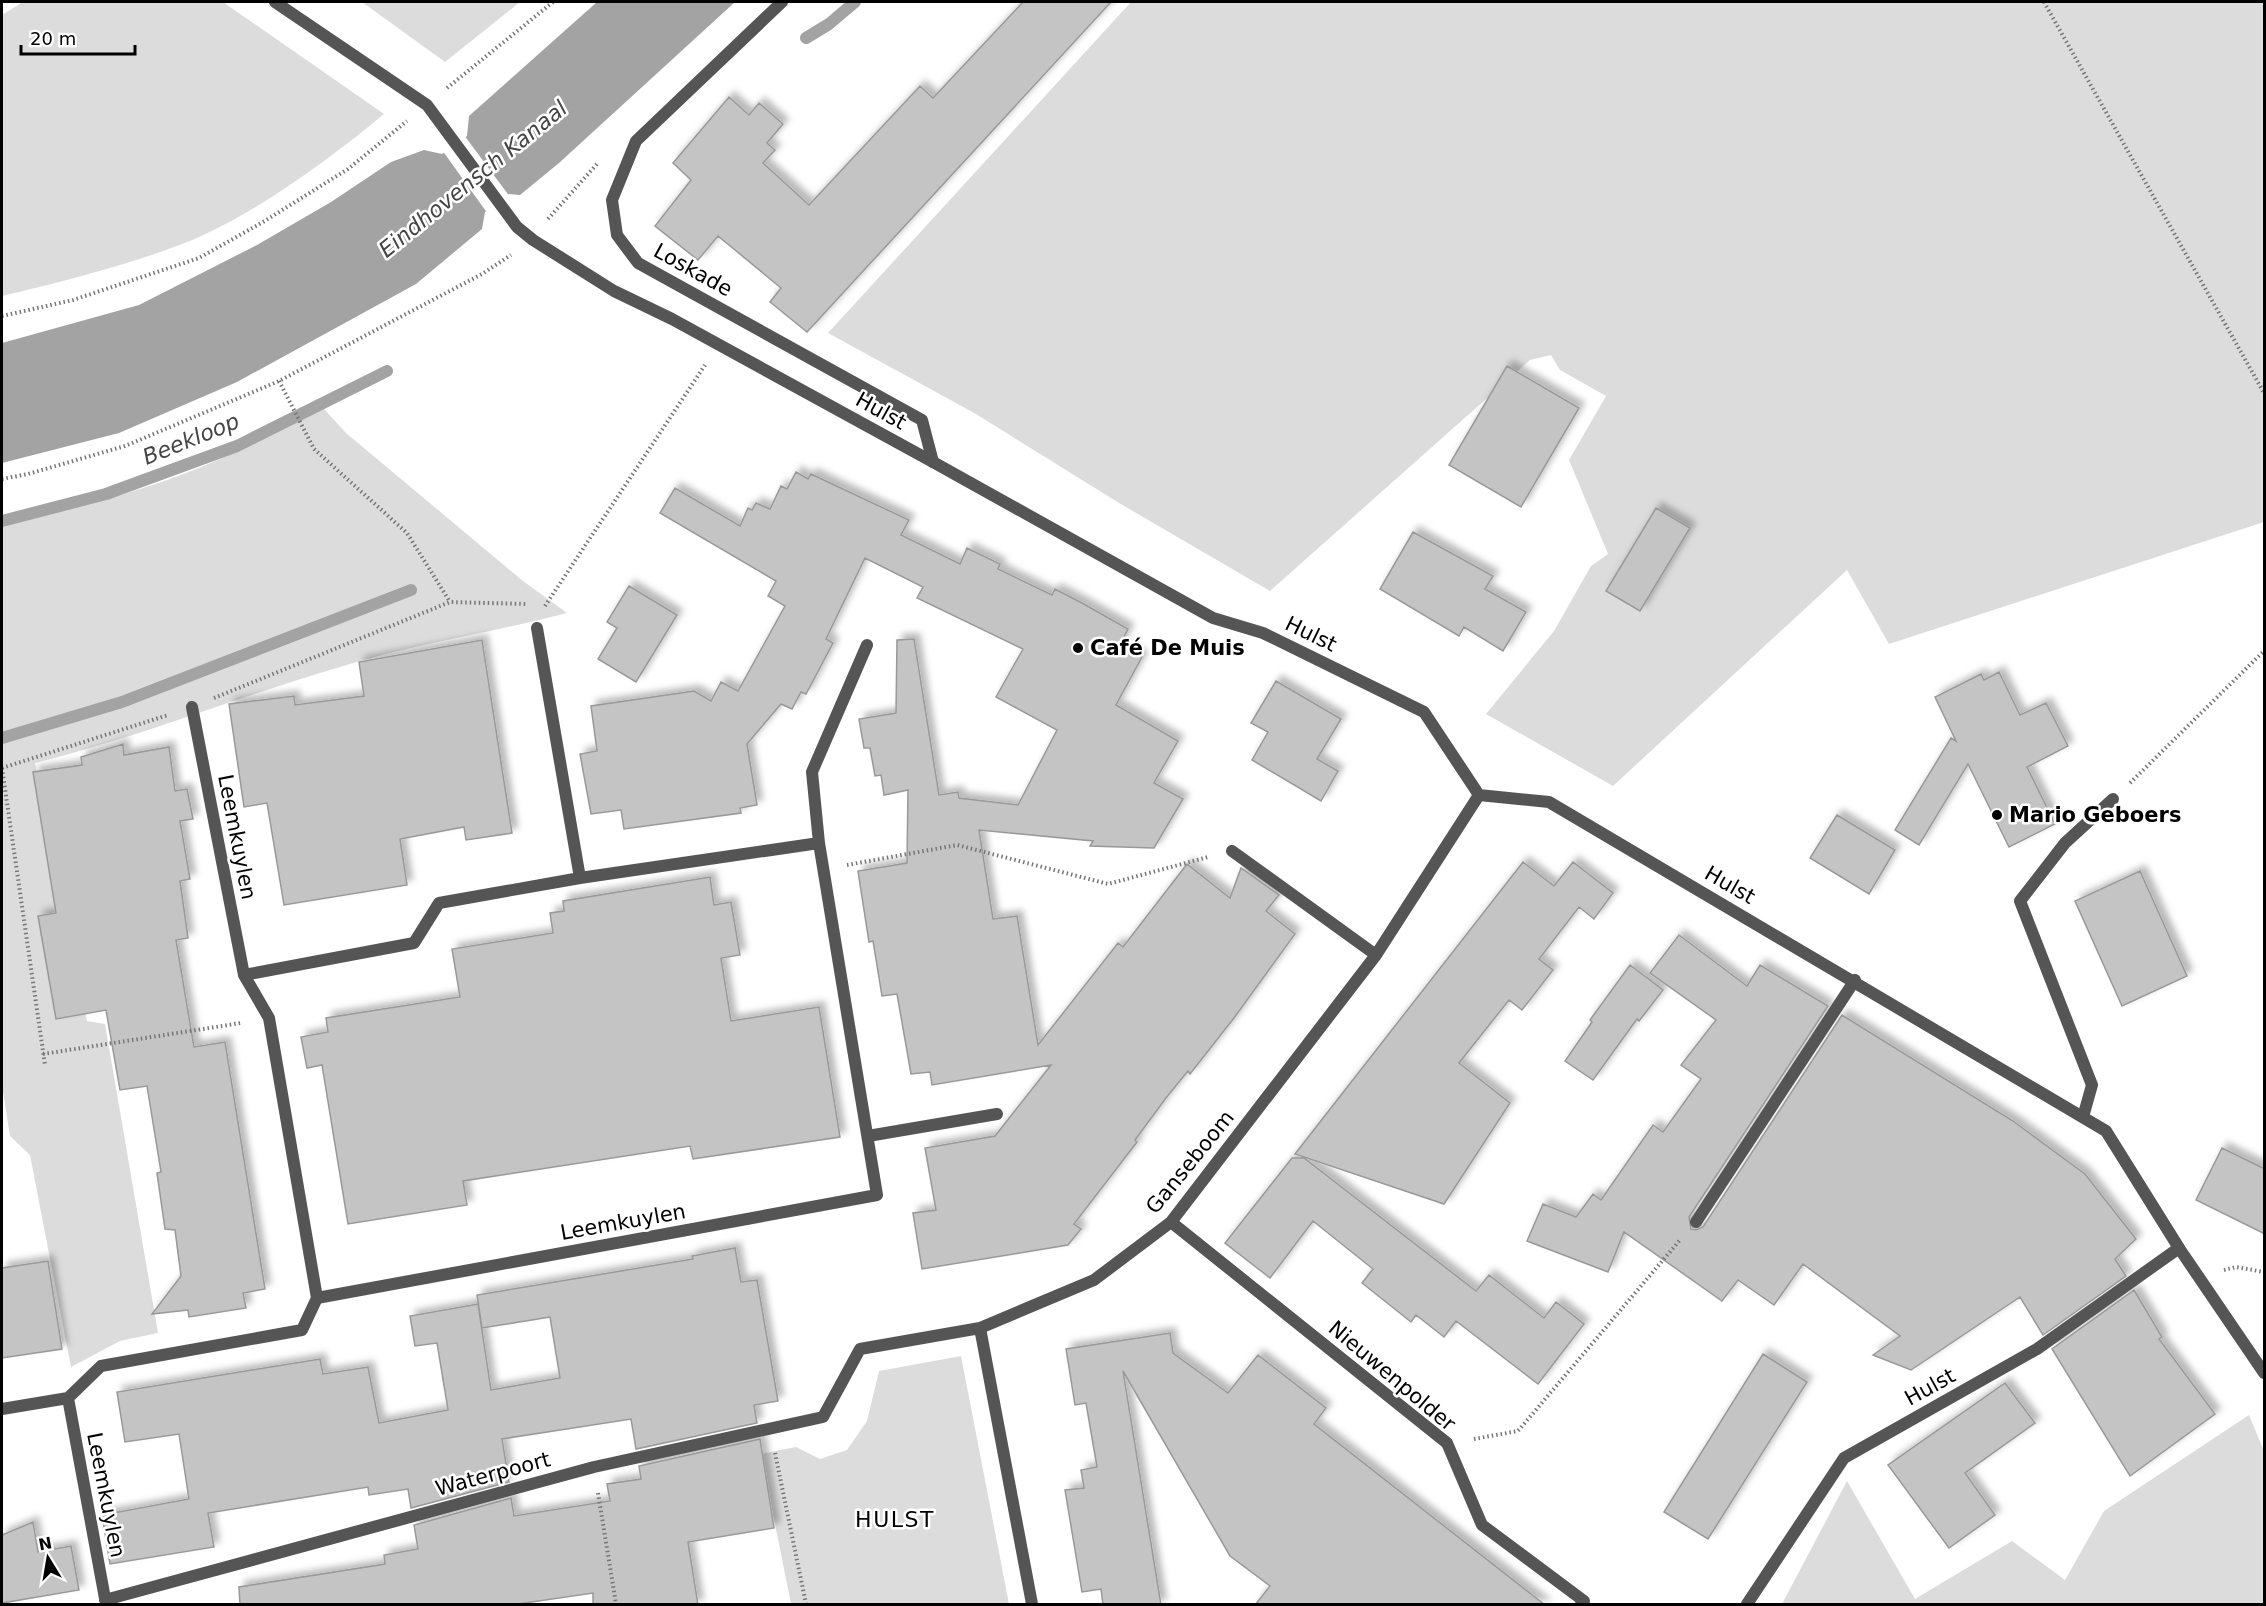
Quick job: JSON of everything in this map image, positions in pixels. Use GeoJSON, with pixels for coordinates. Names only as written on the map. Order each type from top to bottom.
{"type":"FeatureCollection","features":[{"type":"Feature","properties":{"kind":"street","name":"Hulst"},"geometry":{"type":"LineString","coordinates":[[275,2],[427,105],[517,227],[533,240],[614,291],[719,345],[1213,618],[1263,633],[1424,712],[1479,795],[1549,802],[1855,980],[2106,1131],[2179,1248],[2265,1373]]}},
{"type":"Feature","properties":{"kind":"street","name":"Loskade"},"geometry":{"type":"LineString","coordinates":[[782,2],[636,141],[612,200],[617,235],[638,263],[922,420],[933,462]]}},
{"type":"Feature","properties":{"kind":"street"},"geometry":{"type":"LineString","coordinates":[[537,628],[580,879]]}},
{"type":"Feature","properties":{"kind":"street","name":"Leemkuylen"},"geometry":{"type":"LineString","coordinates":[[192,707],[244,975],[269,1018],[317,1298],[877,1195],[823,870],[812,772],[867,645]]}},
{"type":"Feature","properties":{"kind":"street","name":"Ganseboom"},"geometry":{"type":"LineString","coordinates":[[860,1349],[980,1328],[1094,1280],[1171,1222],[1376,955],[1479,795]]}},
{"type":"Feature","properties":{"kind":"street"},"geometry":{"type":"LineString","coordinates":[[2083,1117],[2092,1085],[2020,901],[2065,843],[2113,800]]}},
{"type":"Feature","properties":{"kind":"street"},"geometry":{"type":"LineString","coordinates":[[244,975],[414,943],[439,903],[819,843]]}},
{"type":"Feature","properties":{"kind":"street"},"geometry":{"type":"LineString","coordinates":[[1232,851],[1376,955]]}},
{"type":"Feature","properties":{"kind":"street"},"geometry":{"type":"LineString","coordinates":[[1696,1222],[1855,980]]}},
{"type":"Feature","properties":{"kind":"street"},"geometry":{"type":"LineString","coordinates":[[868,1136],[997,1114]]}},
{"type":"Feature","properties":{"kind":"street","name":"Nieuwenpolder"},"geometry":{"type":"LineString","coordinates":[[1171,1222],[1447,1443],[1482,1525],[1584,1601],[1581,1605]]}},
{"type":"Feature","properties":{"kind":"street","name":"Hulst"},"geometry":{"type":"LineString","coordinates":[[1747,1605],[1844,1458],[2037,1349],[2179,1248]]}},
{"type":"Feature","properties":{"kind":"street"},"geometry":{"type":"LineString","coordinates":[[2,1409],[68,1398],[101,1366],[302,1330],[317,1298]]}},
{"type":"Feature","properties":{"kind":"street"},"geometry":{"type":"LineString","coordinates":[[980,1328],[1032,1605]]}},
{"type":"Feature","properties":{"kind":"street","name":"Waterpoort"},"geometry":{"type":"LineString","coordinates":[[106,1602],[594,1467],[823,1417],[860,1349]]}},
{"type":"Feature","properties":{"kind":"street","name":"Leemkuylen"},"geometry":{"type":"LineString","coordinates":[[68,1398],[106,1602]]}},
{"type":"Feature","properties":{"kind":"path"},"geometry":{"type":"LineString","coordinates":[[2,316],[73,300],[199,258],[263,222],[348,169],[553,2]]}},
{"type":"Feature","properties":{"kind":"path"},"geometry":{"type":"LineString","coordinates":[[2044,2],[2265,393]]}},
{"type":"Feature","properties":{"kind":"path"},"geometry":{"type":"LineString","coordinates":[[2,479],[28,474],[125,446],[279,381],[482,274],[533,240],[550,217],[599,162]]}},
{"type":"Feature","properties":{"kind":"path"},"geometry":{"type":"LineString","coordinates":[[45,1065],[2,768],[192,707],[450,602],[546,604],[719,345]]}},
{"type":"Feature","properties":{"kind":"path"},"geometry":{"type":"LineString","coordinates":[[279,381],[314,449],[407,533],[450,602]]}},
{"type":"Feature","properties":{"kind":"path"},"geometry":{"type":"LineString","coordinates":[[2113,800],[2265,651]]}},
{"type":"Feature","properties":{"kind":"path"},"geometry":{"type":"LineString","coordinates":[[823,870],[957,845],[1108,884],[1232,851]]}},
{"type":"Feature","properties":{"kind":"path"},"geometry":{"type":"LineString","coordinates":[[43,1054],[269,1018]]}},
{"type":"Feature","properties":{"kind":"path"},"geometry":{"type":"LineString","coordinates":[[1447,1443],[1518,1431],[1696,1222]]}},
{"type":"Feature","properties":{"kind":"path"},"geometry":{"type":"LineString","coordinates":[[2198,1275],[2236,1267],[2265,1272]]}},
{"type":"Feature","properties":{"kind":"path"},"geometry":{"type":"LineString","coordinates":[[770,1430],[806,1605]]}},
{"type":"Feature","properties":{"kind":"path"},"geometry":{"type":"LineString","coordinates":[[594,1467],[616,1605]]}},
{"type":"Feature","properties":{"kind":"shaded area"},"geometry":{"type":"Polygon","coordinates":[[[23,2],[223,2],[384,114],[291,184],[215,230],[167,250],[120,265],[2,296],[2,15],[23,2]]]}},
{"type":"Feature","properties":{"kind":"shaded area"},"geometry":{"type":"Polygon","coordinates":[[[362,2],[520,2],[445,62],[362,2]]]}},
{"type":"Feature","properties":{"kind":"shaded area"},"geometry":{"type":"Polygon","coordinates":[[[1131,2],[2264,2],[2264,522],[1889,644],[1847,570],[1613,786],[1486,714],[1554,631],[1591,566],[1608,554],[1569,460],[1606,396],[1560,370],[1551,355],[1530,360],[1270,591],[1119,503],[976,414],[828,333],[1131,2]]]}},
{"type":"Feature","properties":{"kind":"shaded area"},"geometry":{"type":"Polygon","coordinates":[[[323,408],[346,433],[523,581],[567,613],[368,659],[112,742],[35,763],[87,1021],[105,1024],[158,1333],[120,1341],[71,1367],[30,1155],[10,1136],[2,1085],[2,525],[85,505],[167,480],[220,459],[323,408]]]}},
{"type":"Feature","properties":{"kind":"shaded area"},"geometry":{"type":"Polygon","coordinates":[[[961,1356],[1009,1604],[791,1604],[761,1454],[796,1447],[820,1459],[847,1450],[867,1421],[879,1371],[961,1356]]]}},
{"type":"Feature","properties":{"kind":"shaded area"},"geometry":{"type":"Polygon","coordinates":[[[2249,1415],[2264,1451],[2264,1604],[1782,1604],[1847,1481],[1915,1599],[2012,1541],[2065,1580],[2104,1511],[2249,1415]]]}},
{"type":"Feature","properties":{"kind":"water","name":"Eindhovensch Kanaal"},"geometry":{"type":"Polygon","coordinates":[[[597,2],[735,2],[559,163],[520,195],[509,194],[485,212],[482,229],[416,284],[237,382],[119,433],[2,463],[2,343],[139,305],[257,245],[331,202],[391,162],[424,150],[442,154],[467,136],[469,116],[597,2]]]}},
{"type":"Feature","properties":{"kind":"pier"},"geometry":{"type":"Polygon","coordinates":[[[464,135],[510,197],[488,214],[442,150],[464,135]]]}},
{"type":"Feature","properties":{"kind":"building"},"geometry":{"type":"Polygon","coordinates":[[[1023,2],[1111,2],[807,332],[770,302],[781,288],[718,236],[698,260],[655,226],[691,180],[673,163],[729,97],[749,115],[759,103],[783,124],[767,143],[775,150],[763,163],[809,205],[920,86],[933,98],[1023,2]]]}},
{"type":"Feature","properties":{"kind":"building"},"geometry":{"type":"Polygon","coordinates":[[[1507,366],[1579,408],[1521,507],[1449,465],[1507,366]]]}},
{"type":"Feature","properties":{"kind":"building"},"geometry":{"type":"Polygon","coordinates":[[[796,472],[808,479],[811,474],[909,520],[901,535],[960,564],[967,548],[1000,564],[998,569],[1052,595],[1055,589],[1128,629],[1120,645],[1142,657],[1116,705],[1178,741],[1154,783],[1183,799],[1154,848],[1090,846],[1093,841],[979,830],[993,919],[1017,916],[1038,1045],[1118,943],[1123,947],[1187,864],[1230,898],[1241,868],[1279,895],[1266,911],[1295,934],[1234,1018],[1190,1074],[1188,1071],[1166,1098],[1135,1140],[1137,1142],[1074,1224],[1081,1229],[1068,1245],[922,1269],[913,1213],[936,1210],[925,1148],[995,1136],[1051,1065],[932,1085],[930,1072],[911,1074],[897,994],[882,996],[873,941],[869,942],[858,871],[907,863],[908,790],[884,795],[881,775],[875,776],[870,748],[864,748],[859,719],[896,713],[897,640],[914,639],[939,795],[958,792],[959,798],[1018,805],[1057,730],[996,697],[1023,649],[917,598],[923,587],[865,558],[826,639],[833,643],[806,694],[801,692],[792,709],[781,704],[747,744],[757,805],[740,808],[741,813],[624,829],[621,810],[591,814],[580,754],[597,751],[591,706],[694,691],[711,701],[721,682],[738,691],[785,606],[768,596],[776,581],[660,513],[675,488],[740,526],[748,508],[752,510],[756,503],[770,509],[781,486],[787,489],[796,472]]]}},
{"type":"Feature","properties":{"kind":"building"},"geometry":{"type":"Polygon","coordinates":[[[1656,508],[1690,528],[1640,611],[1606,591],[1656,508]]]}},
{"type":"Feature","properties":{"kind":"building"},"geometry":{"type":"Polygon","coordinates":[[[1413,532],[1493,576],[1485,589],[1526,612],[1503,651],[1464,627],[1459,636],[1380,589],[1413,532]]]}},
{"type":"Feature","properties":{"kind":"building"},"geometry":{"type":"Polygon","coordinates":[[[629,586],[677,615],[636,682],[598,659],[617,628],[607,622],[629,586]]]}},
{"type":"Feature","properties":{"kind":"building"},"geometry":{"type":"Polygon","coordinates":[[[482,640],[512,833],[466,840],[464,827],[400,839],[407,885],[284,905],[267,803],[244,807],[229,704],[294,696],[295,705],[364,696],[359,662],[482,640]]]}},
{"type":"Feature","properties":{"kind":"building"},"geometry":{"type":"Polygon","coordinates":[[[1999,672],[2020,715],[2046,703],[2068,746],[2027,767],[2055,824],[2009,847],[1968,764],[1919,845],[1895,830],[1951,738],[1956,741],[1935,697],[1981,674],[1984,680],[1999,672]]]}},
{"type":"Feature","properties":{"kind":"building"},"geometry":{"type":"Polygon","coordinates":[[[1276,681],[1341,719],[1317,759],[1338,771],[1321,801],[1252,760],[1268,732],[1251,723],[1276,681]]]}},
{"type":"Feature","properties":{"kind":"building"},"geometry":{"type":"Polygon","coordinates":[[[123,744],[124,755],[169,747],[175,791],[187,789],[193,819],[180,821],[190,879],[180,881],[188,938],[176,940],[194,1047],[225,1042],[265,1289],[243,1293],[246,1308],[189,1317],[188,1310],[152,1314],[181,1276],[175,1230],[165,1229],[157,1173],[161,1172],[147,1086],[120,1090],[106,1010],[56,1019],[38,916],[56,913],[33,772],[82,765],[81,757],[123,744]]]}},
{"type":"Feature","properties":{"kind":"building"},"geometry":{"type":"Polygon","coordinates":[[[1837,815],[1895,850],[1869,894],[1810,858],[1837,815]]]}},
{"type":"Feature","properties":{"kind":"building"},"geometry":{"type":"Polygon","coordinates":[[[1523,862],[1554,886],[1573,862],[1613,893],[1594,919],[1579,907],[1539,959],[1553,970],[1522,1010],[1509,1000],[1459,1063],[1510,1103],[1444,1204],[1295,1154],[1523,862]]]}},
{"type":"Feature","properties":{"kind":"building"},"geometry":{"type":"Polygon","coordinates":[[[2140,871],[2187,976],[2122,1006],[2075,901],[2140,871]]]}},
{"type":"Feature","properties":{"kind":"building"},"geometry":{"type":"Polygon","coordinates":[[[710,877],[714,905],[731,902],[740,955],[721,958],[731,1021],[819,1007],[840,1137],[693,1159],[690,1146],[463,1181],[467,1205],[348,1224],[322,1065],[307,1068],[301,1037],[328,1032],[326,1018],[460,997],[452,949],[553,933],[550,913],[564,911],[563,901],[710,877]]]}},
{"type":"Feature","properties":{"kind":"building"},"geometry":{"type":"Polygon","coordinates":[[[1679,935],[1747,986],[1760,965],[1828,1006],[1689,1217],[1691,1229],[1696,1230],[1703,1227],[1842,1015],[2013,1121],[2085,1174],[2136,1239],[2115,1259],[2126,1276],[2043,1335],[2020,1297],[1911,1370],[1873,1355],[1900,1336],[1803,1264],[1774,1305],[1738,1280],[1722,1301],[1624,1232],[1608,1272],[1527,1241],[1543,1204],[1576,1217],[1593,1194],[1601,1200],[1653,1125],[1663,1132],[1701,1079],[1681,1065],[1716,1020],[1650,973],[1679,935]]]}},
{"type":"Feature","properties":{"kind":"building"},"geometry":{"type":"Polygon","coordinates":[[[1630,965],[1663,990],[1639,1021],[1637,1019],[1593,1080],[1565,1061],[1592,1022],[1590,1020],[1630,965]]]}},
{"type":"Feature","properties":{"kind":"building"},"geometry":{"type":"Polygon","coordinates":[[[2222,1148],[2265,1169],[2265,1234],[2196,1200],[2222,1148]]]}},
{"type":"Feature","properties":{"kind":"building"},"geometry":{"type":"Polygon","coordinates":[[[1292,1158],[1304,1158],[1476,1291],[1489,1275],[1544,1318],[1556,1302],[1584,1324],[1538,1384],[1456,1321],[1444,1337],[1416,1315],[1411,1322],[1362,1283],[1373,1269],[1313,1221],[1270,1278],[1225,1243],[1292,1158]]]}},
{"type":"Feature","properties":{"kind":"building"},"geometry":{"type":"Polygon","coordinates":[[[735,1248],[741,1282],[757,1280],[778,1401],[754,1405],[757,1423],[636,1449],[631,1419],[502,1439],[509,1482],[411,1508],[408,1489],[369,1495],[368,1487],[208,1513],[214,1547],[110,1564],[102,1515],[189,1499],[179,1434],[125,1442],[117,1392],[320,1359],[323,1374],[368,1367],[379,1423],[448,1410],[437,1343],[415,1346],[410,1316],[478,1304],[491,1390],[560,1378],[550,1317],[482,1328],[477,1295],[693,1259],[692,1256],[735,1248]]]}},
{"type":"Feature","properties":{"kind":"building"},"geometry":{"type":"Polygon","coordinates":[[[48,1261],[62,1349],[2,1358],[2,1268],[48,1261]]]}},
{"type":"Feature","properties":{"kind":"building"},"geometry":{"type":"Polygon","coordinates":[[[2134,1290],[2162,1337],[2159,1339],[2215,1414],[2130,1476],[2052,1349],[2134,1290]]]}},
{"type":"Feature","properties":{"kind":"building"},"geometry":{"type":"Polygon","coordinates":[[[1170,1333],[1173,1353],[1228,1393],[1258,1355],[1326,1408],[1314,1424],[1545,1605],[1255,1605],[1270,1586],[1230,1556],[1123,1371],[1161,1605],[1103,1605],[1101,1589],[1082,1592],[1065,1490],[1084,1488],[1081,1470],[1097,1467],[1086,1403],[1075,1405],[1066,1349],[1170,1333]]]}},
{"type":"Feature","properties":{"kind":"building"},"geometry":{"type":"Polygon","coordinates":[[[1763,1354],[1807,1382],[1708,1539],[1664,1512],[1763,1354]]]}},
{"type":"Feature","properties":{"kind":"building"},"geometry":{"type":"Polygon","coordinates":[[[2005,1383],[2035,1423],[1965,1473],[1995,1515],[1949,1548],[1888,1465],[2005,1383]]]}},
{"type":"Feature","properties":{"kind":"building"},"geometry":{"type":"Polygon","coordinates":[[[760,1439],[774,1528],[688,1542],[698,1605],[593,1605],[593,1593],[511,1605],[240,1605],[239,1587],[385,1564],[384,1555],[418,1549],[414,1525],[511,1498],[514,1516],[610,1501],[607,1484],[641,1479],[639,1466],[760,1439]]]}},
{"type":"Feature","properties":{"kind":"building"},"geometry":{"type":"Polygon","coordinates":[[[33,1522],[38,1552],[71,1546],[79,1590],[2,1603],[2,1535],[33,1522]]]}},
{"type":"Feature","properties":{"kind":"waterway","name":"Beekloop"},"geometry":{"type":"LineString","coordinates":[[806,38],[829,24],[855,2]]}},
{"type":"Feature","properties":{"kind":"waterway","name":"Beekloop"},"geometry":{"type":"LineString","coordinates":[[2,521],[106,494],[237,446],[387,371]]}},
{"type":"Feature","properties":{"kind":"waterway"},"geometry":{"type":"LineString","coordinates":[[2,738],[122,702],[411,590]]}},
{"type":"Feature","properties":{"kind":"place","name":"Café De Muis"},"geometry":{"type":"Point","coordinates":[1078,648]}},
{"type":"Feature","properties":{"kind":"place","name":"Mario Geboers"},"geometry":{"type":"Point","coordinates":[1997,815]}},
{"type":"Feature","properties":{"kind":"district","name":"HULST"},"geometry":{"type":"Point","coordinates":[895,1519]}}]}
